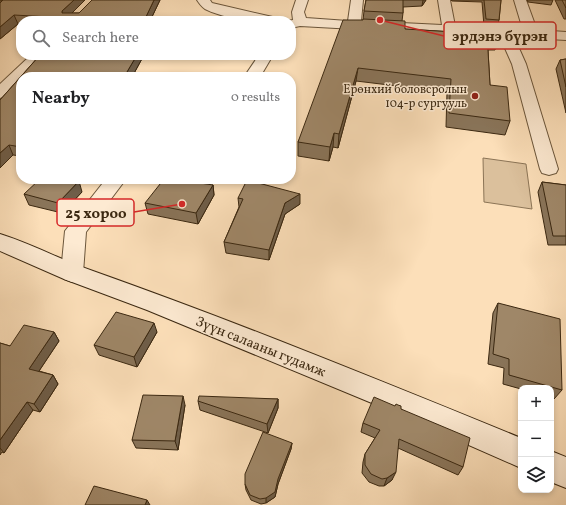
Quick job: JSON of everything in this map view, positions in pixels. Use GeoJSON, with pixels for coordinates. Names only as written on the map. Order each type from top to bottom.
{"type":"FeatureCollection","features":[{"type":"Feature","properties":{"kind":"street"},"geometry":{"type":"LineString","coordinates":[[203,0],[208,6],[228,12],[247,10],[261,16]]}},
{"type":"Feature","properties":{"kind":"street"},"geometry":{"type":"LineString","coordinates":[[296,19],[302,0]]}},
{"type":"Feature","properties":{"kind":"street"},"geometry":{"type":"LineString","coordinates":[[354,25],[357,0]]}},
{"type":"Feature","properties":{"kind":"street"},"geometry":{"type":"LineString","coordinates":[[444,0],[449,29]]}},
{"type":"Feature","properties":{"kind":"street"},"geometry":{"type":"LineString","coordinates":[[520,0],[531,34]]}},
{"type":"Feature","properties":{"kind":"street"},"geometry":{"type":"LineString","coordinates":[[296,23],[449,29],[566,36]]}},
{"type":"Feature","properties":{"kind":"street"},"geometry":{"type":"LineString","coordinates":[[505,33],[519,64],[549,169]]}},
{"type":"Feature","properties":{"kind":"street"},"geometry":{"type":"LineString","coordinates":[[22,72],[34,60]]}},
{"type":"Feature","properties":{"kind":"street"},"geometry":{"type":"LineString","coordinates":[[255,72],[263,60]]}},
{"type":"Feature","properties":{"kind":"street"},"geometry":{"type":"LineString","coordinates":[[0,93],[16,77]]}},
{"type":"Feature","properties":{"kind":"street"},"geometry":{"type":"LineString","coordinates":[[72,273],[76,230],[112,184]]}},
{"type":"Feature","properties":{"kind":"street","name":"Зүүн салааны гудамж"},"geometry":{"type":"LineString","coordinates":[[0,242],[72,273],[155,303],[384,395],[518,452]]}},
{"type":"Feature","properties":{"kind":"street"},"geometry":{"type":"LineString","coordinates":[[554,467],[566,473]]}},
{"type":"Feature","properties":{"kind":"shaded area"},"geometry":{"type":"Polygon","coordinates":[[[483,158],[526,164],[532,209],[484,202],[483,158]]]}},
{"type":"Feature","properties":{"kind":"building"},"geometry":{"type":"Polygon","coordinates":[[[3,0],[74,0],[62,11],[62,13],[79,13],[92,0],[154,0],[146,16],[14,15],[0,27],[0,3],[3,0]]]}},
{"type":"Feature","properties":{"kind":"building"},"geometry":{"type":"Polygon","coordinates":[[[366,0],[403,0],[403,13],[364,11],[366,0]]]}},
{"type":"Feature","properties":{"kind":"building"},"geometry":{"type":"Polygon","coordinates":[[[484,0],[501,0],[499,20],[486,19],[484,0]]]}},
{"type":"Feature","properties":{"kind":"building"},"geometry":{"type":"Polygon","coordinates":[[[562,0],[566,0],[566,8],[562,0]]]}},
{"type":"Feature","properties":{"kind":"building"},"geometry":{"type":"Polygon","coordinates":[[[363,19],[405,21],[405,29],[487,34],[490,85],[507,87],[510,121],[449,113],[451,79],[358,68],[339,134],[334,133],[330,147],[298,142],[343,20],[363,19]]]}},
{"type":"Feature","properties":{"kind":"building"},"geometry":{"type":"Polygon","coordinates":[[[566,59],[566,87],[560,60],[566,59]]]}},
{"type":"Feature","properties":{"kind":"building"},"geometry":{"type":"Polygon","coordinates":[[[36,60],[134,60],[127,72],[25,72],[36,60]]]}},
{"type":"Feature","properties":{"kind":"building"},"geometry":{"type":"Polygon","coordinates":[[[16,82],[16,146],[9,145],[0,153],[0,100],[16,82]]]}},
{"type":"Feature","properties":{"kind":"building"},"geometry":{"type":"Polygon","coordinates":[[[542,182],[566,185],[566,236],[553,236],[542,182]]]}},
{"type":"Feature","properties":{"kind":"building"},"geometry":{"type":"Polygon","coordinates":[[[35,184],[76,184],[58,203],[24,194],[35,184]]]}},
{"type":"Feature","properties":{"kind":"building"},"geometry":{"type":"Polygon","coordinates":[[[160,184],[213,185],[196,213],[145,203],[160,184]]]}},
{"type":"Feature","properties":{"kind":"building"},"geometry":{"type":"Polygon","coordinates":[[[245,184],[262,184],[300,194],[285,203],[269,250],[224,242],[243,199],[238,198],[245,184]]]}},
{"type":"Feature","properties":{"kind":"building"},"geometry":{"type":"Polygon","coordinates":[[[498,303],[560,319],[562,390],[554,388],[554,385],[544,385],[509,375],[509,359],[493,354],[498,303]]]}},
{"type":"Feature","properties":{"kind":"building"},"geometry":{"type":"Polygon","coordinates":[[[116,312],[154,323],[134,357],[94,345],[116,312]]]}},
{"type":"Feature","properties":{"kind":"building"},"geometry":{"type":"Polygon","coordinates":[[[24,325],[54,332],[29,369],[53,375],[34,404],[27,402],[0,440],[0,343],[10,346],[24,325]]]}},
{"type":"Feature","properties":{"kind":"building"},"geometry":{"type":"Polygon","coordinates":[[[143,395],[183,396],[175,441],[132,440],[143,395]]]}},
{"type":"Feature","properties":{"kind":"building"},"geometry":{"type":"Polygon","coordinates":[[[199,396],[278,399],[267,424],[198,401],[199,396]]]}},
{"type":"Feature","properties":{"kind":"building"},"geometry":{"type":"Polygon","coordinates":[[[374,397],[395,406],[396,404],[401,406],[401,409],[470,438],[463,467],[399,439],[396,472],[387,478],[382,479],[371,474],[365,465],[365,454],[380,430],[363,423],[374,397]]]}},
{"type":"Feature","properties":{"kind":"building"},"geometry":{"type":"Polygon","coordinates":[[[263,432],[292,443],[278,479],[275,492],[266,498],[260,499],[250,495],[245,484],[245,474],[263,432]]]}},
{"type":"Feature","properties":{"kind":"building"},"geometry":{"type":"Polygon","coordinates":[[[94,486],[147,500],[145,505],[85,505],[94,486]]]}},
{"type":"Feature","properties":{"kind":"place","name":"эрдэнэ бүрэн"},"geometry":{"type":"Point","coordinates":[380,20]}},
{"type":"Feature","properties":{"kind":"place","name":"Ерөнхий боловсролын 104-р сургууль"},"geometry":{"type":"Point","coordinates":[475,96]}},
{"type":"Feature","properties":{"kind":"place","name":"25 хороо"},"geometry":{"type":"Point","coordinates":[182,204]}}]}
